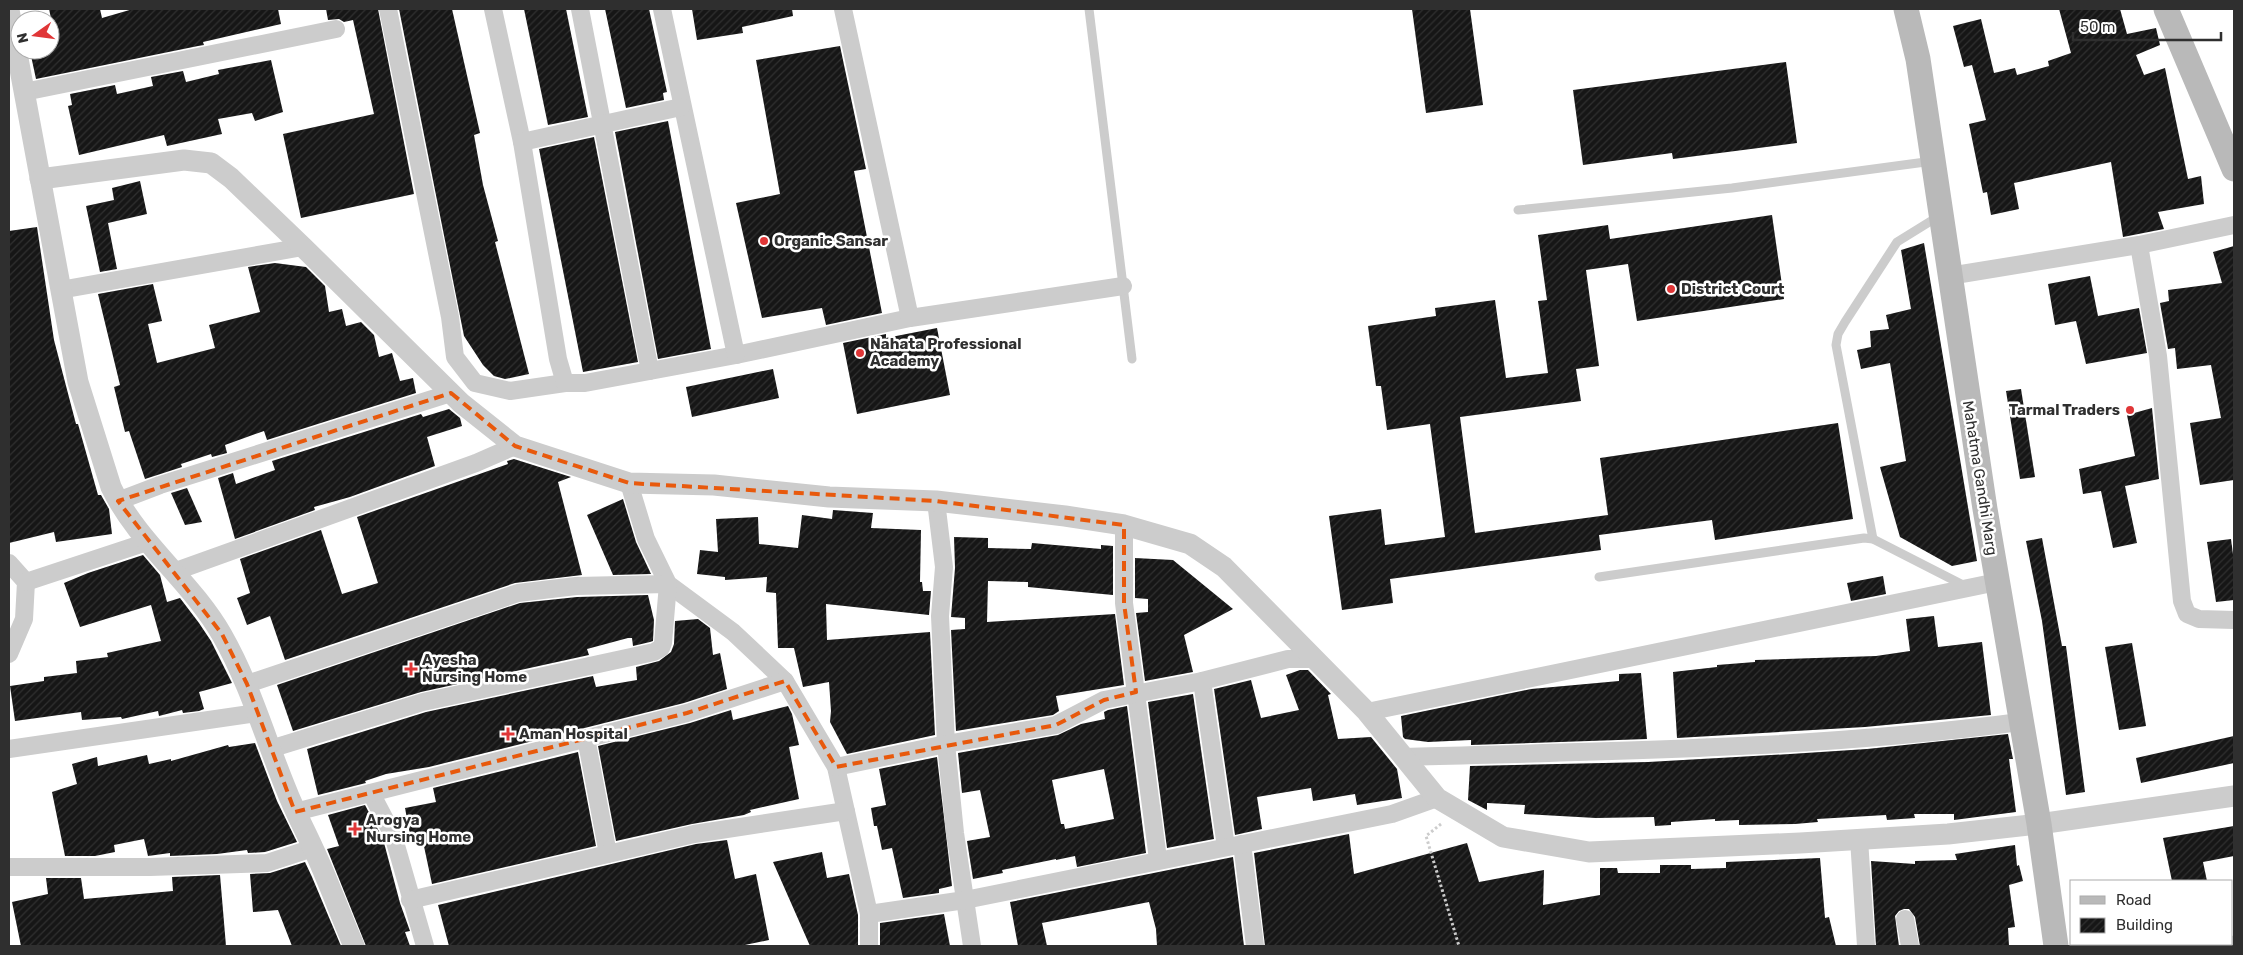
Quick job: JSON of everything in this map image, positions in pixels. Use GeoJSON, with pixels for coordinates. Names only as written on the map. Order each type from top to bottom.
{"type":"FeatureCollection","features":[{"type":"Feature","properties":{"kind":"main road","name":"Mahatma Gandhi Marg"},"geometry":{"type":"LineString","coordinates":[[1906,9],[1918,59],[1949,276],[1997,582],[2039,824],[2056,946]]}},
{"type":"Feature","properties":{"kind":"main road"},"geometry":{"type":"LineString","coordinates":[[2166,9],[2234,169]]}},
{"type":"Feature","properties":{"kind":"street"},"geometry":{"type":"LineString","coordinates":[[388,9],[450,317],[455,357],[475,383],[510,391],[565,383],[585,383],[736,355],[910,318],[1123,286]]}},
{"type":"Feature","properties":{"kind":"street"},"geometry":{"type":"LineString","coordinates":[[493,9],[522,142],[558,360],[565,383]]}},
{"type":"Feature","properties":{"kind":"street"},"geometry":{"type":"LineString","coordinates":[[580,9],[604,124],[650,371]]}},
{"type":"Feature","properties":{"kind":"street"},"geometry":{"type":"LineString","coordinates":[[662,9],[681,107],[736,355]]}},
{"type":"Feature","properties":{"kind":"street"},"geometry":{"type":"LineString","coordinates":[[843,9],[910,318]]}},
{"type":"Feature","properties":{"kind":"street"},"geometry":{"type":"LineString","coordinates":[[9,10],[78,382],[102,462],[118,501],[148,542],[176,571],[222,634],[247,684],[295,812],[313,848],[354,946]]}},
{"type":"Feature","properties":{"kind":"street"},"geometry":{"type":"LineString","coordinates":[[24,92],[336,29]]}},
{"type":"Feature","properties":{"kind":"street"},"geometry":{"type":"LineString","coordinates":[[522,142],[681,107]]}},
{"type":"Feature","properties":{"kind":"street"},"geometry":{"type":"LineString","coordinates":[[40,179],[184,160],[211,163],[231,178],[303,247],[451,394],[515,446],[629,483],[714,485],[829,497],[936,501],[1124,525],[1190,544],[1224,567],[1368,712],[1438,798],[1503,837],[1589,852],[1859,839],[1948,834],[2039,824],[2234,796]]}},
{"type":"Feature","properties":{"kind":"street"},"geometry":{"type":"LineString","coordinates":[[1949,276],[2139,246],[2234,225]]}},
{"type":"Feature","properties":{"kind":"street"},"geometry":{"type":"LineString","coordinates":[[2139,246],[2158,356],[2182,601],[2187,614],[2199,619],[2234,620]]}},
{"type":"Feature","properties":{"kind":"street"},"geometry":{"type":"LineString","coordinates":[[60,290],[303,247]]}},
{"type":"Feature","properties":{"kind":"street"},"geometry":{"type":"LineString","coordinates":[[118,501],[160,485],[451,394]]}},
{"type":"Feature","properties":{"kind":"street"},"geometry":{"type":"LineString","coordinates":[[176,571],[476,463],[515,446]]}},
{"type":"Feature","properties":{"kind":"street"},"geometry":{"type":"LineString","coordinates":[[629,483],[646,539],[668,584],[733,632],[785,681],[836,767],[869,914],[869,946]]}},
{"type":"Feature","properties":{"kind":"street"},"geometry":{"type":"LineString","coordinates":[[936,501],[944,568],[940,616],[946,744],[955,833],[972,946]]}},
{"type":"Feature","properties":{"kind":"street"},"geometry":{"type":"LineString","coordinates":[[1124,525],[1124,603],[1158,860]]}},
{"type":"Feature","properties":{"kind":"street"},"geometry":{"type":"LineString","coordinates":[[26,582],[148,542]]}},
{"type":"Feature","properties":{"kind":"street"},"geometry":{"type":"LineString","coordinates":[[9,563],[26,582],[24,619],[9,654]]}},
{"type":"Feature","properties":{"kind":"street"},"geometry":{"type":"LineString","coordinates":[[1368,712],[1997,582]]}},
{"type":"Feature","properties":{"kind":"street"},"geometry":{"type":"LineString","coordinates":[[247,684],[518,593],[576,586],[668,584]]}},
{"type":"Feature","properties":{"kind":"street"},"geometry":{"type":"LineString","coordinates":[[270,749],[423,702],[654,652],[661,648],[663,643],[668,584]]}},
{"type":"Feature","properties":{"kind":"street"},"geometry":{"type":"LineString","coordinates":[[836,767],[946,744],[1056,725],[1104,700],[1136,692],[1202,681],[1288,659],[1315,658]]}},
{"type":"Feature","properties":{"kind":"street"},"geometry":{"type":"LineString","coordinates":[[295,812],[687,713],[785,681]]}},
{"type":"Feature","properties":{"kind":"street"},"geometry":{"type":"LineString","coordinates":[[1202,681],[1255,946]]}},
{"type":"Feature","properties":{"kind":"street"},"geometry":{"type":"LineString","coordinates":[[9,748],[257,713]]}},
{"type":"Feature","properties":{"kind":"street"},"geometry":{"type":"LineString","coordinates":[[1404,757],[1772,746],[1896,736],[2020,722]]}},
{"type":"Feature","properties":{"kind":"street"},"geometry":{"type":"LineString","coordinates":[[586,738],[608,854]]}},
{"type":"Feature","properties":{"kind":"street"},"geometry":{"type":"LineString","coordinates":[[371,793],[393,835],[410,900],[425,946]]}},
{"type":"Feature","properties":{"kind":"street"},"geometry":{"type":"LineString","coordinates":[[869,914],[965,900],[1392,814],[1438,798]]}},
{"type":"Feature","properties":{"kind":"street"},"geometry":{"type":"LineString","coordinates":[[410,900],[694,834],[846,811]]}},
{"type":"Feature","properties":{"kind":"street"},"geometry":{"type":"LineString","coordinates":[[1859,839],[1866,946]]}},
{"type":"Feature","properties":{"kind":"street"},"geometry":{"type":"LineString","coordinates":[[9,867],[150,868],[267,863],[313,848]]}},
{"type":"Feature","properties":{"kind":"street"},"geometry":{"type":"LineString","coordinates":[[1905,919],[1910,946]]}},
{"type":"Feature","properties":{"kind":"lane"},"geometry":{"type":"LineString","coordinates":[[1089,9],[1132,359]]}},
{"type":"Feature","properties":{"kind":"lane"},"geometry":{"type":"LineString","coordinates":[[1518,210],[1732,188],[1933,161]]}},
{"type":"Feature","properties":{"kind":"lane"},"geometry":{"type":"LineString","coordinates":[[1873,539],[1836,345],[1837,340],[1845,322],[1897,242],[1940,215]]}},
{"type":"Feature","properties":{"kind":"lane"},"geometry":{"type":"LineString","coordinates":[[1599,578],[1845,541],[1873,539],[1969,588]]}},
{"type":"Feature","properties":{"kind":"path"},"geometry":{"type":"LineString","coordinates":[[1457,810],[1426,836],[1459,946]]}},
{"type":"Feature","properties":{"kind":"highlighted area"},"geometry":{"type":"Polygon","coordinates":[[[451,393],[515,446],[629,483],[936,501],[1124,525],[1124,603],[1136,692],[1104,700],[1056,725],[836,767],[785,681],[687,713],[295,812],[247,684],[222,634],[118,501],[451,393]]]}},
{"type":"Feature","properties":{"kind":"building"},"geometry":{"type":"Polygon","coordinates":[[[100,9],[102,18],[133,9],[278,9],[281,24],[203,42],[204,45],[36,79],[32,60],[60,60],[60,10],[49,10],[100,9]]]}},
{"type":"Feature","properties":{"kind":"building"},"geometry":{"type":"Polygon","coordinates":[[[326,9],[378,9],[414,194],[301,218],[283,134],[374,114],[353,20],[344,22],[339,19],[328,20],[326,9]]]}},
{"type":"Feature","properties":{"kind":"building"},"geometry":{"type":"Polygon","coordinates":[[[399,9],[452,9],[480,133],[474,135],[483,185],[498,241],[495,242],[529,374],[505,379],[494,376],[483,365],[464,336],[399,9]]]}},
{"type":"Feature","properties":{"kind":"building"},"geometry":{"type":"Polygon","coordinates":[[[524,9],[566,9],[588,117],[548,125],[524,9]]]}},
{"type":"Feature","properties":{"kind":"building"},"geometry":{"type":"Polygon","coordinates":[[[605,9],[649,9],[667,92],[663,93],[664,100],[626,108],[605,9]]]}},
{"type":"Feature","properties":{"kind":"building"},"geometry":{"type":"Polygon","coordinates":[[[692,9],[792,9],[793,16],[742,27],[743,33],[697,40],[692,9]]]}},
{"type":"Feature","properties":{"kind":"building"},"geometry":{"type":"Polygon","coordinates":[[[1412,9],[1470,9],[1483,105],[1426,113],[1412,9]]]}},
{"type":"Feature","properties":{"kind":"building"},"geometry":{"type":"Polygon","coordinates":[[[2059,9],[2120,9],[2127,34],[2156,28],[2160,45],[2136,55],[2144,75],[2165,68],[2188,179],[2201,176],[2204,204],[2158,212],[2164,229],[2123,237],[2111,162],[2014,183],[2019,209],[1991,215],[1987,192],[1983,193],[1969,124],[1986,120],[1972,65],[1964,67],[1953,26],[1981,19],[1994,73],[2015,68],[2017,75],[2049,66],[2048,61],[2071,53],[2059,9]]]}},
{"type":"Feature","properties":{"kind":"building"},"geometry":{"type":"Polygon","coordinates":[[[840,46],[866,169],[854,171],[882,313],[826,325],[822,308],[762,318],[736,203],[780,194],[756,60],[840,46]]]}},
{"type":"Feature","properties":{"kind":"building"},"geometry":{"type":"Polygon","coordinates":[[[271,60],[283,112],[255,121],[252,113],[218,119],[222,134],[167,146],[164,135],[79,155],[68,106],[72,105],[70,94],[115,85],[117,94],[153,86],[151,77],[183,71],[186,82],[219,74],[218,70],[271,60]]]}},
{"type":"Feature","properties":{"kind":"building"},"geometry":{"type":"Polygon","coordinates":[[[1786,62],[1797,143],[1673,159],[1672,153],[1583,165],[1573,90],[1786,62]]]}},
{"type":"Feature","properties":{"kind":"building"},"geometry":{"type":"Polygon","coordinates":[[[668,121],[711,349],[658,359],[615,132],[668,121]]]}},
{"type":"Feature","properties":{"kind":"building"},"geometry":{"type":"Polygon","coordinates":[[[594,137],[638,362],[583,372],[539,149],[594,137]]]}},
{"type":"Feature","properties":{"kind":"building"},"geometry":{"type":"Polygon","coordinates":[[[140,181],[147,214],[108,223],[117,269],[100,272],[86,206],[114,200],[112,188],[140,181]]]}},
{"type":"Feature","properties":{"kind":"building"},"geometry":{"type":"Polygon","coordinates":[[[1772,215],[1784,299],[1637,321],[1628,264],[1586,270],[1599,366],[1576,369],[1581,401],[1460,417],[1475,533],[1608,515],[1600,458],[1838,423],[1853,519],[1715,540],[1712,520],[1599,535],[1601,550],[1390,579],[1393,603],[1342,610],[1329,516],[1381,509],[1385,545],[1445,537],[1430,424],[1387,430],[1381,386],[1376,386],[1368,326],[1436,316],[1435,308],[1495,300],[1506,378],[1548,373],[1538,301],[1547,300],[1538,235],[1608,225],[1610,239],[1772,215]]]}},
{"type":"Feature","properties":{"kind":"building"},"geometry":{"type":"Polygon","coordinates":[[[37,227],[54,340],[76,424],[78,424],[98,495],[101,495],[109,509],[112,534],[56,542],[54,532],[9,543],[9,231],[37,227]]]}},
{"type":"Feature","properties":{"kind":"building"},"geometry":{"type":"Polygon","coordinates":[[[1924,243],[1977,561],[1952,566],[1900,537],[1880,467],[1906,461],[1890,363],[1861,369],[1857,350],[1871,347],[1870,331],[1889,329],[1886,315],[1911,309],[1901,250],[1924,243]]]}},
{"type":"Feature","properties":{"kind":"building"},"geometry":{"type":"Polygon","coordinates":[[[2234,246],[2234,480],[2200,485],[2190,423],[2221,418],[2211,365],[2177,369],[2175,348],[2168,349],[2160,303],[2169,301],[2168,290],[2222,283],[2213,252],[2234,246]]]}},
{"type":"Feature","properties":{"kind":"building"},"geometry":{"type":"Polygon","coordinates":[[[275,263],[306,267],[325,286],[329,312],[342,309],[346,326],[361,322],[374,335],[379,357],[392,353],[400,381],[413,378],[416,393],[267,440],[264,431],[225,445],[227,453],[212,457],[211,454],[181,464],[182,467],[145,479],[129,431],[125,432],[114,387],[120,385],[98,294],[153,284],[162,321],[148,324],[157,363],[215,348],[209,325],[260,312],[248,267],[275,263]]]}},
{"type":"Feature","properties":{"kind":"building"},"geometry":{"type":"Polygon","coordinates":[[[2090,276],[2098,316],[2139,308],[2147,353],[2086,364],[2076,321],[2055,325],[2048,284],[2090,276]]]}},
{"type":"Feature","properties":{"kind":"building"},"geometry":{"type":"Polygon","coordinates":[[[937,328],[950,395],[857,414],[843,343],[886,334],[886,338],[937,328]]]}},
{"type":"Feature","properties":{"kind":"building"},"geometry":{"type":"Polygon","coordinates":[[[773,369],[779,398],[692,417],[686,387],[773,369]]]}},
{"type":"Feature","properties":{"kind":"building"},"geometry":{"type":"Polygon","coordinates":[[[2021,389],[2035,477],[2020,479],[2006,391],[2021,389]]]}},
{"type":"Feature","properties":{"kind":"building"},"geometry":{"type":"Polygon","coordinates":[[[2152,408],[2159,479],[2125,486],[2137,543],[2113,548],[2101,491],[2083,494],[2079,469],[2135,456],[2127,415],[2152,408]]]}},
{"type":"Feature","properties":{"kind":"building"},"geometry":{"type":"Polygon","coordinates":[[[449,409],[460,418],[462,426],[427,437],[435,466],[350,497],[314,507],[315,510],[235,539],[218,478],[233,473],[236,484],[275,470],[272,461],[421,414],[423,417],[449,409]]]}},
{"type":"Feature","properties":{"kind":"building"},"geometry":{"type":"Polygon","coordinates":[[[514,459],[571,477],[558,482],[582,575],[515,583],[285,660],[270,616],[247,625],[237,598],[250,593],[240,559],[321,530],[342,594],[378,583],[357,517],[508,464],[507,461],[514,459]]]}},
{"type":"Feature","properties":{"kind":"building"},"geometry":{"type":"Polygon","coordinates":[[[187,488],[202,522],[185,525],[171,493],[187,488]]]}},
{"type":"Feature","properties":{"kind":"building"},"geometry":{"type":"Polygon","coordinates":[[[623,499],[636,542],[651,574],[613,575],[587,515],[623,499]]]}},
{"type":"Feature","properties":{"kind":"building"},"geometry":{"type":"Polygon","coordinates":[[[833,510],[873,513],[871,528],[921,530],[920,582],[922,582],[923,591],[931,591],[929,615],[826,604],[827,640],[930,632],[935,735],[847,754],[830,722],[829,682],[803,687],[794,648],[778,648],[776,593],[766,592],[767,577],[725,580],[725,577],[697,574],[700,550],[718,552],[716,519],[758,517],[759,544],[798,548],[802,515],[832,519],[833,510]]]}},
{"type":"Feature","properties":{"kind":"building"},"geometry":{"type":"Polygon","coordinates":[[[954,537],[988,538],[988,548],[1031,549],[1032,543],[1101,549],[1101,545],[1113,546],[1113,595],[1028,587],[1028,582],[988,581],[987,622],[1115,614],[1124,685],[1056,696],[1059,711],[1053,715],[956,731],[951,630],[965,629],[965,618],[951,617],[955,568],[954,537]]]}},
{"type":"Feature","properties":{"kind":"building"},"geometry":{"type":"Polygon","coordinates":[[[2042,538],[2062,646],[2066,646],[2085,792],[2066,795],[2042,621],[2026,541],[2042,538]]]}},
{"type":"Feature","properties":{"kind":"building"},"geometry":{"type":"Polygon","coordinates":[[[2231,539],[2234,562],[2234,600],[2216,602],[2207,542],[2231,539]]]}},
{"type":"Feature","properties":{"kind":"building"},"geometry":{"type":"Polygon","coordinates":[[[143,555],[160,575],[167,602],[180,598],[199,623],[211,641],[232,683],[199,692],[204,709],[199,711],[183,713],[182,710],[159,716],[158,711],[122,719],[121,717],[82,720],[81,712],[15,721],[10,686],[44,681],[44,677],[77,673],[76,661],[108,657],[107,653],[161,641],[151,605],[80,627],[64,583],[143,555]]]}},
{"type":"Feature","properties":{"kind":"building"},"geometry":{"type":"Polygon","coordinates":[[[1135,558],[1173,560],[1233,609],[1184,635],[1193,672],[1145,681],[1136,613],[1148,612],[1148,599],[1135,598],[1135,558]]]}},
{"type":"Feature","properties":{"kind":"building"},"geometry":{"type":"Polygon","coordinates":[[[1883,576],[1886,594],[1851,601],[1847,583],[1883,576]]]}},
{"type":"Feature","properties":{"kind":"building"},"geometry":{"type":"Polygon","coordinates":[[[648,595],[654,620],[653,641],[633,646],[632,638],[628,638],[587,649],[589,655],[421,692],[293,731],[277,685],[520,603],[577,597],[648,595]]]}},
{"type":"Feature","properties":{"kind":"building"},"geometry":{"type":"Polygon","coordinates":[[[1934,616],[1938,647],[1982,642],[1991,715],[1865,727],[1677,738],[1673,672],[1717,667],[1717,665],[1755,662],[1755,660],[1876,656],[1910,651],[1906,619],[1934,616]]]}},
{"type":"Feature","properties":{"kind":"building"},"geometry":{"type":"Polygon","coordinates":[[[698,619],[710,628],[713,655],[720,653],[727,689],[684,703],[429,767],[386,774],[365,781],[366,783],[318,795],[307,749],[426,712],[593,676],[596,687],[637,680],[636,667],[659,661],[671,652],[674,644],[675,621],[698,619]]]}},
{"type":"Feature","properties":{"kind":"building"},"geometry":{"type":"Polygon","coordinates":[[[2132,643],[2146,726],[2119,730],[2105,647],[2132,643]]]}},
{"type":"Feature","properties":{"kind":"building"},"geometry":{"type":"Polygon","coordinates":[[[1300,670],[1308,670],[1331,694],[1328,695],[1338,739],[1371,737],[1397,769],[1402,798],[1357,805],[1355,794],[1313,801],[1311,788],[1257,797],[1262,829],[1235,835],[1214,689],[1251,680],[1261,718],[1299,710],[1286,675],[1300,670]]]}},
{"type":"Feature","properties":{"kind":"building"},"geometry":{"type":"Polygon","coordinates":[[[1641,673],[1647,739],[1471,745],[1471,740],[1428,742],[1405,739],[1403,737],[1401,716],[1531,689],[1619,681],[1619,674],[1641,673]]]}},
{"type":"Feature","properties":{"kind":"building"},"geometry":{"type":"Polygon","coordinates":[[[1193,694],[1214,839],[1167,848],[1148,702],[1193,694]]]}},
{"type":"Feature","properties":{"kind":"building"},"geometry":{"type":"Polygon","coordinates":[[[788,706],[792,714],[799,745],[789,747],[799,799],[750,810],[751,812],[744,815],[692,824],[616,841],[598,746],[690,723],[731,710],[733,720],[788,706]]]}},
{"type":"Feature","properties":{"kind":"building"},"geometry":{"type":"Polygon","coordinates":[[[1127,706],[1146,853],[1077,867],[1075,856],[1002,870],[1003,873],[973,879],[967,841],[990,837],[980,790],[962,793],[958,753],[1058,735],[1081,724],[1105,719],[1104,712],[1127,706]],[[1104,769],[1052,780],[1061,824],[1064,824],[1065,829],[1114,819],[1104,769]]]}},
{"type":"Feature","properties":{"kind":"building"},"geometry":{"type":"Polygon","coordinates":[[[2008,734],[2013,759],[2009,759],[2016,812],[1954,820],[1954,814],[1914,814],[1915,818],[1887,820],[1886,815],[1817,819],[1818,822],[1795,824],[1739,825],[1739,820],[1715,821],[1715,819],[1671,822],[1671,825],[1655,826],[1654,817],[1596,818],[1524,814],[1525,805],[1487,803],[1487,810],[1468,800],[1470,766],[1648,762],[1790,754],[1867,749],[2008,734]]]}},
{"type":"Feature","properties":{"kind":"building"},"geometry":{"type":"Polygon","coordinates":[[[2234,736],[2234,763],[2141,783],[2136,758],[2234,736]]]}},
{"type":"Feature","properties":{"kind":"building"},"geometry":{"type":"Polygon","coordinates":[[[255,743],[277,801],[297,842],[265,852],[248,853],[247,850],[217,854],[170,856],[170,853],[148,856],[144,839],[114,845],[115,852],[95,856],[65,856],[52,792],[77,784],[72,764],[97,757],[98,766],[147,755],[149,764],[171,759],[171,761],[228,745],[229,747],[255,743]]]}},
{"type":"Feature","properties":{"kind":"building"},"geometry":{"type":"Polygon","coordinates":[[[578,752],[596,846],[432,884],[422,837],[411,840],[405,808],[436,802],[433,788],[578,752]]]}},
{"type":"Feature","properties":{"kind":"building"},"geometry":{"type":"Polygon","coordinates":[[[937,757],[952,886],[939,889],[939,893],[903,898],[892,848],[882,850],[877,826],[874,826],[871,808],[886,805],[879,769],[937,757]]]}},
{"type":"Feature","properties":{"kind":"building"},"geometry":{"type":"Polygon","coordinates":[[[365,805],[383,839],[400,903],[410,931],[405,932],[410,946],[366,946],[327,849],[339,846],[328,815],[365,805]]]}},
{"type":"Feature","properties":{"kind":"building"},"geometry":{"type":"Polygon","coordinates":[[[2234,826],[2234,856],[2203,862],[2207,880],[2172,880],[2163,838],[2234,826]]]}},
{"type":"Feature","properties":{"kind":"building"},"geometry":{"type":"Polygon","coordinates":[[[1349,834],[1354,874],[1467,843],[1479,882],[1544,870],[1543,905],[1600,895],[1600,868],[1617,868],[1618,873],[1660,873],[1660,865],[1691,865],[1691,869],[1726,868],[1726,862],[1820,858],[1825,918],[1829,917],[1836,946],[1265,946],[1254,853],[1349,834]]]}},
{"type":"Feature","properties":{"kind":"building"},"geometry":{"type":"Polygon","coordinates":[[[727,840],[735,879],[756,874],[769,940],[740,946],[449,946],[438,905],[696,844],[727,840]]]}},
{"type":"Feature","properties":{"kind":"building"},"geometry":{"type":"Polygon","coordinates":[[[2015,845],[2017,866],[2019,865],[2023,881],[2009,885],[2015,927],[2008,928],[2009,946],[1920,946],[1915,917],[1909,909],[1904,909],[1895,916],[1899,946],[1876,946],[1871,861],[1915,864],[1915,861],[1957,860],[1955,854],[2015,845]]]}},
{"type":"Feature","properties":{"kind":"building"},"geometry":{"type":"Polygon","coordinates":[[[822,852],[827,878],[849,874],[858,915],[858,946],[810,946],[773,862],[822,852]]]}},
{"type":"Feature","properties":{"kind":"building"},"geometry":{"type":"Polygon","coordinates":[[[1233,857],[1244,946],[1157,946],[1156,929],[1149,902],[1042,923],[1047,946],[1018,946],[1010,902],[1233,857]]]}},
{"type":"Feature","properties":{"kind":"building"},"geometry":{"type":"Polygon","coordinates":[[[305,862],[341,946],[292,946],[278,910],[253,912],[250,874],[270,873],[305,862]]]}},
{"type":"Feature","properties":{"kind":"building"},"geometry":{"type":"Polygon","coordinates":[[[220,875],[226,946],[21,946],[12,902],[48,894],[46,878],[81,878],[84,899],[173,891],[172,877],[220,875]]]}},
{"type":"Feature","properties":{"kind":"building"},"geometry":{"type":"Polygon","coordinates":[[[944,914],[950,946],[880,946],[880,923],[944,914]]]}},
{"type":"Feature","properties":{"kind":"place","name":"Organic Sansar"},"geometry":{"type":"Point","coordinates":[764,241]}},
{"type":"Feature","properties":{"kind":"place","name":"District Court"},"geometry":{"type":"Point","coordinates":[1671,289]}},
{"type":"Feature","properties":{"kind":"place","name":"Nahata Professional Academy"},"geometry":{"type":"Point","coordinates":[860,353]}},
{"type":"Feature","properties":{"kind":"place","name":"Tarmal Traders"},"geometry":{"type":"Point","coordinates":[2130,410]}},
{"type":"Feature","properties":{"kind":"place","name":"Ayesha Nursing Home"},"geometry":{"type":"Point","coordinates":[411,669]}},
{"type":"Feature","properties":{"kind":"place","name":"Aman Hospital"},"geometry":{"type":"Point","coordinates":[508,734]}},
{"type":"Feature","properties":{"kind":"place","name":"Arogya Nursing Home"},"geometry":{"type":"Point","coordinates":[355,829]}}]}
